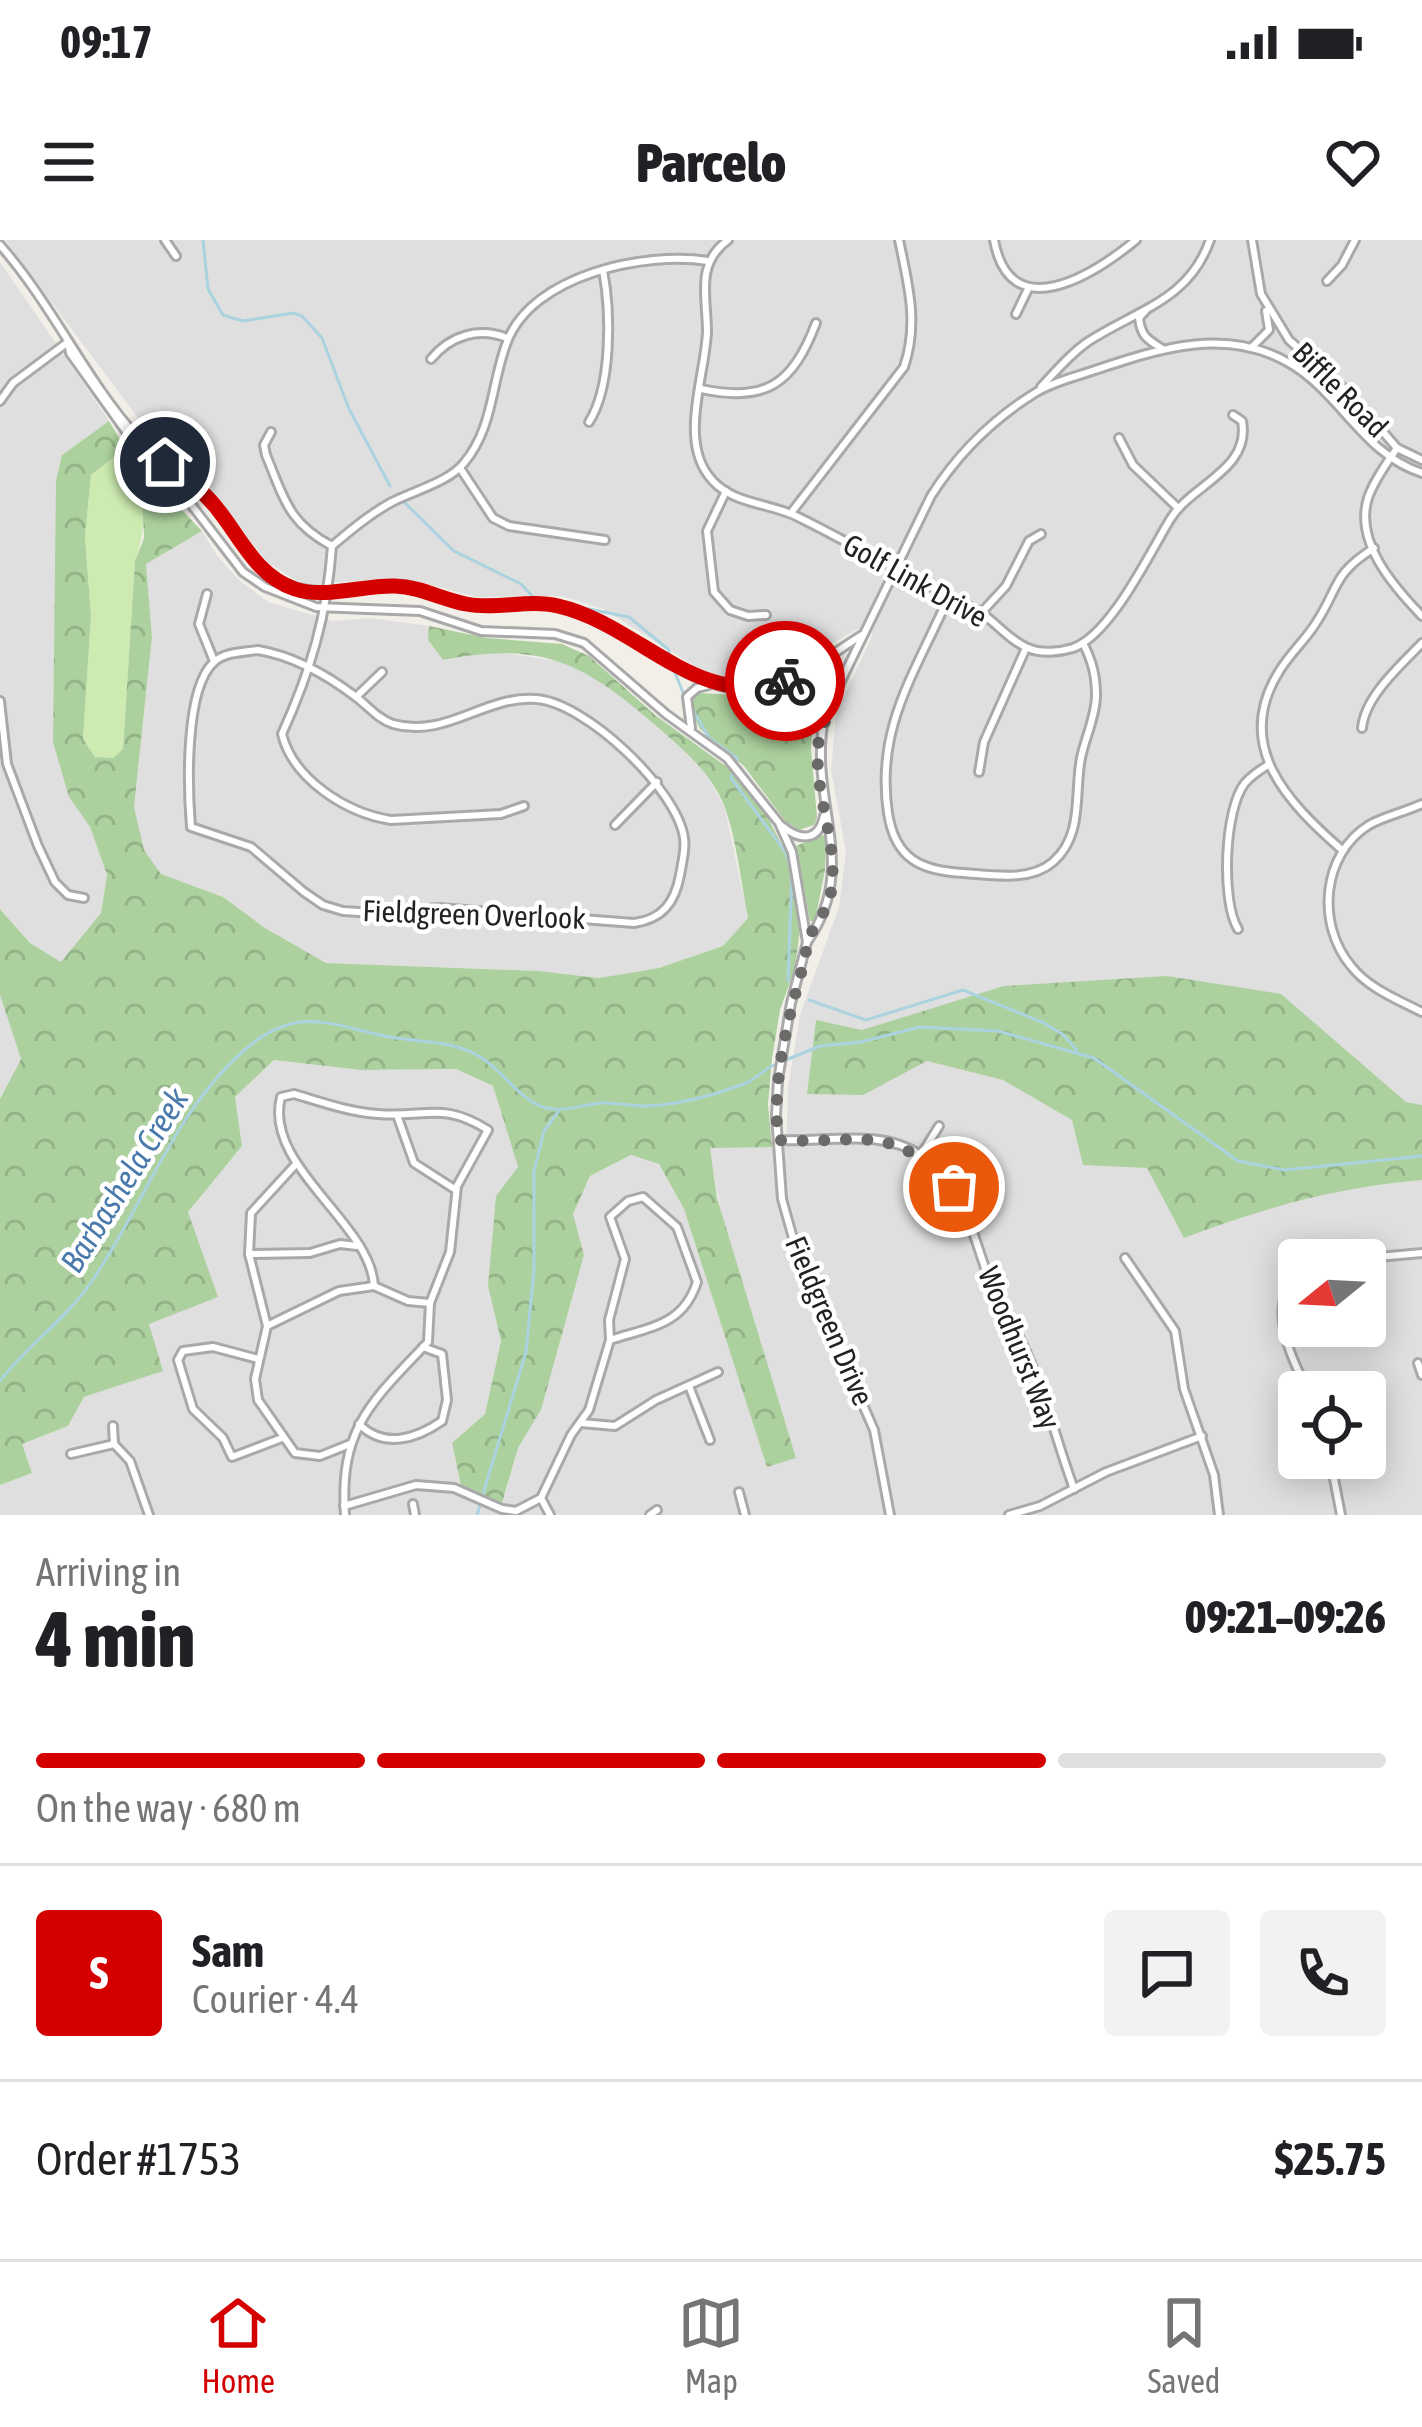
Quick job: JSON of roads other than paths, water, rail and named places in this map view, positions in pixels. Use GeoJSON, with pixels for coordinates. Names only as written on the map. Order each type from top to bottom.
{"type":"FeatureCollection","features":[{"type":"Feature","properties":{"kind":"street"},"geometry":{"type":"LineString","coordinates":[[165,240],[176,256]]}},
{"type":"Feature","properties":{"kind":"street"},"geometry":{"type":"LineString","coordinates":[[728,240],[708,261],[694,433],[709,476],[726,491],[707,531],[714,592],[730,610],[742,615],[766,614]]}},
{"type":"Feature","properties":{"kind":"street"},"geometry":{"type":"LineString","coordinates":[[791,513],[904,367],[914,313],[899,240]]}},
{"type":"Feature","properties":{"kind":"street"},"geometry":{"type":"LineString","coordinates":[[994,240],[1002,271],[1012,282],[1046,290],[1136,240]]}},
{"type":"Feature","properties":{"kind":"street"},"geometry":{"type":"LineString","coordinates":[[807,942],[822,920],[832,884],[833,844],[818,745],[830,706],[950,466],[1084,344],[1180,291],[1204,258],[1210,240]]}},
{"type":"Feature","properties":{"kind":"street","name":"Biffle Road"},"geometry":{"type":"LineString","coordinates":[[1252,240],[1261,294],[1289,340],[1350,394],[1397,448],[1422,460]]}},
{"type":"Feature","properties":{"kind":"street"},"geometry":{"type":"LineString","coordinates":[[1327,281],[1342,265],[1350,242]]}},
{"type":"Feature","properties":{"kind":"street","name":"Fieldgreen Drive"},"geometry":{"type":"LineString","coordinates":[[0,245],[139,440],[195,484],[269,575],[296,589],[329,592],[355,586],[398,586],[465,604],[554,604],[605,621],[700,679],[739,689],[764,688],[865,634]]}},
{"type":"Feature","properties":{"kind":"street"},"geometry":{"type":"LineString","coordinates":[[524,806],[501,814],[391,820],[363,814],[308,778],[287,754],[282,734],[310,668],[327,607],[332,546],[387,504],[460,468],[481,438],[507,338],[541,298],[569,280],[603,270],[670,257],[708,261]]}},
{"type":"Feature","properties":{"kind":"street"},"geometry":{"type":"LineString","coordinates":[[589,422],[600,405],[610,305],[603,270]]}},
{"type":"Feature","properties":{"kind":"street"},"geometry":{"type":"LineString","coordinates":[[1016,314],[1028,289]]}},
{"type":"Feature","properties":{"kind":"street"},"geometry":{"type":"LineString","coordinates":[[1037,391],[1161,348],[1194,343],[1252,347],[1271,324],[1261,294]]}},
{"type":"Feature","properties":{"kind":"street"},"geometry":{"type":"LineString","coordinates":[[1148,307],[1139,318],[1140,330],[1161,348]]}},
{"type":"Feature","properties":{"kind":"street"},"geometry":{"type":"LineString","coordinates":[[701,389],[753,394],[769,389],[784,379],[806,349],[816,323]]}},
{"type":"Feature","properties":{"kind":"street"},"geometry":{"type":"LineString","coordinates":[[431,359],[440,348],[467,334],[489,332],[507,338]]}},
{"type":"Feature","properties":{"kind":"street"},"geometry":{"type":"LineString","coordinates":[[0,401],[13,383],[68,342]]}},
{"type":"Feature","properties":{"kind":"street","name":"Fieldgreen Drive"},"geometry":{"type":"LineString","coordinates":[[68,342],[70,353],[125,430],[243,572],[289,599],[327,607],[420,611],[481,631],[573,639],[601,654],[658,707],[727,758],[779,823],[792,852],[807,942],[783,1045],[776,1115],[782,1199],[798,1256],[874,1430],[890,1515]]}},
{"type":"Feature","properties":{"kind":"street","name":"Biffle Road"},"geometry":{"type":"LineString","coordinates":[[1252,347],[1283,359],[1306,375],[1389,459],[1422,472]]}},
{"type":"Feature","properties":{"kind":"street"},"geometry":{"type":"LineString","coordinates":[[979,772],[984,742],[1026,648],[1048,652],[1083,643],[1105,623],[1178,508],[1235,459],[1244,434],[1242,421],[1233,415]]}},
{"type":"Feature","properties":{"kind":"street"},"geometry":{"type":"LineString","coordinates":[[272,432],[264,445],[266,455],[291,516],[332,546]]}},
{"type":"Feature","properties":{"kind":"street"},"geometry":{"type":"LineString","coordinates":[[1119,438],[1133,465],[1178,508]]}},
{"type":"Feature","properties":{"kind":"street"},"geometry":{"type":"LineString","coordinates":[[1397,448],[1366,505],[1374,548],[1394,587],[1422,616]]}},
{"type":"Feature","properties":{"kind":"street"},"geometry":{"type":"LineString","coordinates":[[460,468],[493,518],[509,526],[605,540]]}},
{"type":"Feature","properties":{"kind":"street","name":"Golf Link Drive"},"geometry":{"type":"LineString","coordinates":[[726,491],[753,504],[791,513],[981,613],[1026,648]]}},
{"type":"Feature","properties":{"kind":"street"},"geometry":{"type":"LineString","coordinates":[[981,613],[1006,586],[1029,541],[1041,534]]}},
{"type":"Feature","properties":{"kind":"street"},"geometry":{"type":"LineString","coordinates":[[1342,850],[1299,808],[1268,765],[1263,749],[1264,708],[1280,671],[1325,610],[1342,570],[1374,548]]}},
{"type":"Feature","properties":{"kind":"street"},"geometry":{"type":"LineString","coordinates":[[206,594],[199,624],[214,662]]}},
{"type":"Feature","properties":{"kind":"street"},"geometry":{"type":"LineString","coordinates":[[949,596],[890,727],[884,758],[890,831],[905,858],[919,866],[1010,875],[1038,872],[1063,851],[1076,823],[1080,762],[1096,700],[1094,666],[1083,643]]}},
{"type":"Feature","properties":{"kind":"street"},"geometry":{"type":"LineString","coordinates":[[1362,728],[1363,716],[1382,688],[1422,643]]}},
{"type":"Feature","properties":{"kind":"street","name":"Fieldgreen Overlook"},"geometry":{"type":"LineString","coordinates":[[258,650],[285,655],[356,697],[380,719],[415,728],[446,725],[513,700],[556,703],[583,718],[657,782],[684,837],[677,894],[654,918],[634,923],[439,908],[375,914],[323,905],[250,847],[191,827],[187,770],[195,710],[214,662],[227,654],[258,650]]}},
{"type":"Feature","properties":{"kind":"street"},"geometry":{"type":"LineString","coordinates":[[802,671],[823,681],[830,706]]}},
{"type":"Feature","properties":{"kind":"street"},"geometry":{"type":"LineString","coordinates":[[356,697],[382,672]]}},
{"type":"Feature","properties":{"kind":"street"},"geometry":{"type":"LineString","coordinates":[[693,732],[687,721],[687,697],[697,688],[719,685]]}},
{"type":"Feature","properties":{"kind":"street"},"geometry":{"type":"LineString","coordinates":[[0,700],[7,764],[38,846],[55,883],[68,896],[84,898]]}},
{"type":"Feature","properties":{"kind":"street"},"geometry":{"type":"LineString","coordinates":[[1238,929],[1229,916],[1228,835],[1245,782],[1268,765]]}},
{"type":"Feature","properties":{"kind":"street"},"geometry":{"type":"LineString","coordinates":[[615,825],[657,782]]}},
{"type":"Feature","properties":{"kind":"street"},"geometry":{"type":"LineString","coordinates":[[1422,804],[1367,826],[1332,865],[1328,890],[1339,947],[1364,980],[1422,1012]]}},
{"type":"Feature","properties":{"kind":"street"},"geometry":{"type":"LineString","coordinates":[[779,823],[795,837],[810,837],[823,824],[825,811]]}},
{"type":"Feature","properties":{"kind":"street"},"geometry":{"type":"LineString","coordinates":[[374,1286],[373,1273],[346,1225],[313,1190],[297,1163],[280,1116],[281,1097],[294,1094],[349,1110],[397,1115],[439,1110],[488,1130],[456,1190],[450,1252],[430,1303],[432,1328],[423,1347],[380,1392],[350,1444],[343,1469],[345,1510],[416,1485],[454,1488],[516,1511],[541,1498],[594,1398],[610,1340],[609,1320],[626,1259],[610,1216],[643,1197],[676,1227],[697,1282],[675,1318],[610,1340]]}},
{"type":"Feature","properties":{"kind":"street"},"geometry":{"type":"LineString","coordinates":[[397,1115],[413,1163],[456,1190]]}},
{"type":"Feature","properties":{"kind":"street"},"geometry":{"type":"LineString","coordinates":[[778,1140],[870,1138],[921,1155],[939,1126]]}},
{"type":"Feature","properties":{"kind":"street","name":"Woodhurst Way"},"geometry":{"type":"LineString","coordinates":[[921,1155],[954,1187],[967,1211],[991,1285],[1021,1339],[1074,1489]]}},
{"type":"Feature","properties":{"kind":"street"},"geometry":{"type":"LineString","coordinates":[[297,1163],[251,1213],[249,1254],[267,1326],[258,1359],[258,1400],[295,1453],[320,1456],[350,1444]]}},
{"type":"Feature","properties":{"kind":"street"},"geometry":{"type":"LineString","coordinates":[[249,1254],[359,1246]]}},
{"type":"Feature","properties":{"kind":"street"},"geometry":{"type":"LineString","coordinates":[[1386,1256],[1422,1253]]}},
{"type":"Feature","properties":{"kind":"street"},"geometry":{"type":"LineString","coordinates":[[1125,1258],[1174,1331],[1184,1389],[1218,1492],[1219,1515]]}},
{"type":"Feature","properties":{"kind":"street"},"geometry":{"type":"LineString","coordinates":[[267,1326],[339,1291],[374,1286],[409,1301],[430,1303]]}},
{"type":"Feature","properties":{"kind":"street"},"geometry":{"type":"LineString","coordinates":[[258,1359],[202,1347],[183,1352],[178,1360],[193,1409],[223,1438],[232,1457],[283,1438]]}},
{"type":"Feature","properties":{"kind":"street"},"geometry":{"type":"LineString","coordinates":[[359,1424],[375,1436],[398,1440],[442,1421],[447,1400],[442,1354],[423,1347]]}},
{"type":"Feature","properties":{"kind":"street"},"geometry":{"type":"LineString","coordinates":[[1418,1363],[1422,1375]]}},
{"type":"Feature","properties":{"kind":"street"},"geometry":{"type":"LineString","coordinates":[[581,1423],[615,1426],[647,1405],[718,1372]]}},
{"type":"Feature","properties":{"kind":"street"},"geometry":{"type":"LineString","coordinates":[[689,1386],[710,1440]]}},
{"type":"Feature","properties":{"kind":"street"},"geometry":{"type":"LineString","coordinates":[[113,1426],[114,1444],[130,1461],[149,1515]]}},
{"type":"Feature","properties":{"kind":"street"},"geometry":{"type":"LineString","coordinates":[[1009,1515],[1202,1436]]}},
{"type":"Feature","properties":{"kind":"street"},"geometry":{"type":"LineString","coordinates":[[71,1454],[114,1444]]}},
{"type":"Feature","properties":{"kind":"street"},"geometry":{"type":"LineString","coordinates":[[1334,1479],[1341,1515]]}},
{"type":"Feature","properties":{"kind":"street"},"geometry":{"type":"LineString","coordinates":[[739,1492],[746,1515]]}},
{"type":"Feature","properties":{"kind":"street"},"geometry":{"type":"LineString","coordinates":[[541,1498],[550,1515]]}},
{"type":"Feature","properties":{"kind":"street"},"geometry":{"type":"LineString","coordinates":[[413,1504],[415,1515]]}},
{"type":"Feature","properties":{"kind":"waterway"},"geometry":{"type":"LineString","coordinates":[[203,240],[208,289],[223,315],[243,321],[293,313],[302,316],[322,338],[349,409],[390,486]]}},
{"type":"Feature","properties":{"kind":"waterway"},"geometry":{"type":"LineString","coordinates":[[405,503],[454,551],[521,584],[535,599],[549,602]]}},
{"type":"Feature","properties":{"kind":"waterway"},"geometry":{"type":"LineString","coordinates":[[558,603],[629,617],[669,650],[670,657]]}},
{"type":"Feature","properties":{"kind":"waterway"},"geometry":{"type":"LineString","coordinates":[[673,668],[684,695]]}},
{"type":"Feature","properties":{"kind":"waterway"},"geometry":{"type":"LineString","coordinates":[[690,705],[709,738],[737,758],[736,762]]}},
{"type":"Feature","properties":{"kind":"waterway"},"geometry":{"type":"LineString","coordinates":[[733,772],[731,778],[786,853],[792,873],[788,981]]}},
{"type":"Feature","properties":{"kind":"waterway"},"geometry":{"type":"LineString","coordinates":[[809,1000],[866,1020],[963,990],[1044,1023],[1077,1050]]}},
{"type":"Feature","properties":{"kind":"waterway","name":"Barbashela Creek"},"geometry":{"type":"LineString","coordinates":[[0,1381],[92,1281],[200,1098],[248,1047],[283,1026],[315,1022],[459,1048],[490,1064],[528,1099],[553,1109],[683,1101],[744,1084],[774,1065]]}},
{"type":"Feature","properties":{"kind":"waterway","name":"Barbashela Creek"},"geometry":{"type":"LineString","coordinates":[[786,1060],[820,1046],[861,1042],[920,1027],[998,1031],[1094,1058],[1238,1161],[1285,1170],[1422,1156]]}},
{"type":"Feature","properties":{"kind":"waterway"},"geometry":{"type":"LineString","coordinates":[[483,1494],[526,1352],[534,1269],[534,1171],[544,1131],[558,1112]]}},
{"type":"Feature","properties":{"kind":"waterway"},"geometry":{"type":"LineString","coordinates":[[477,1515],[480,1505]]}}]}
